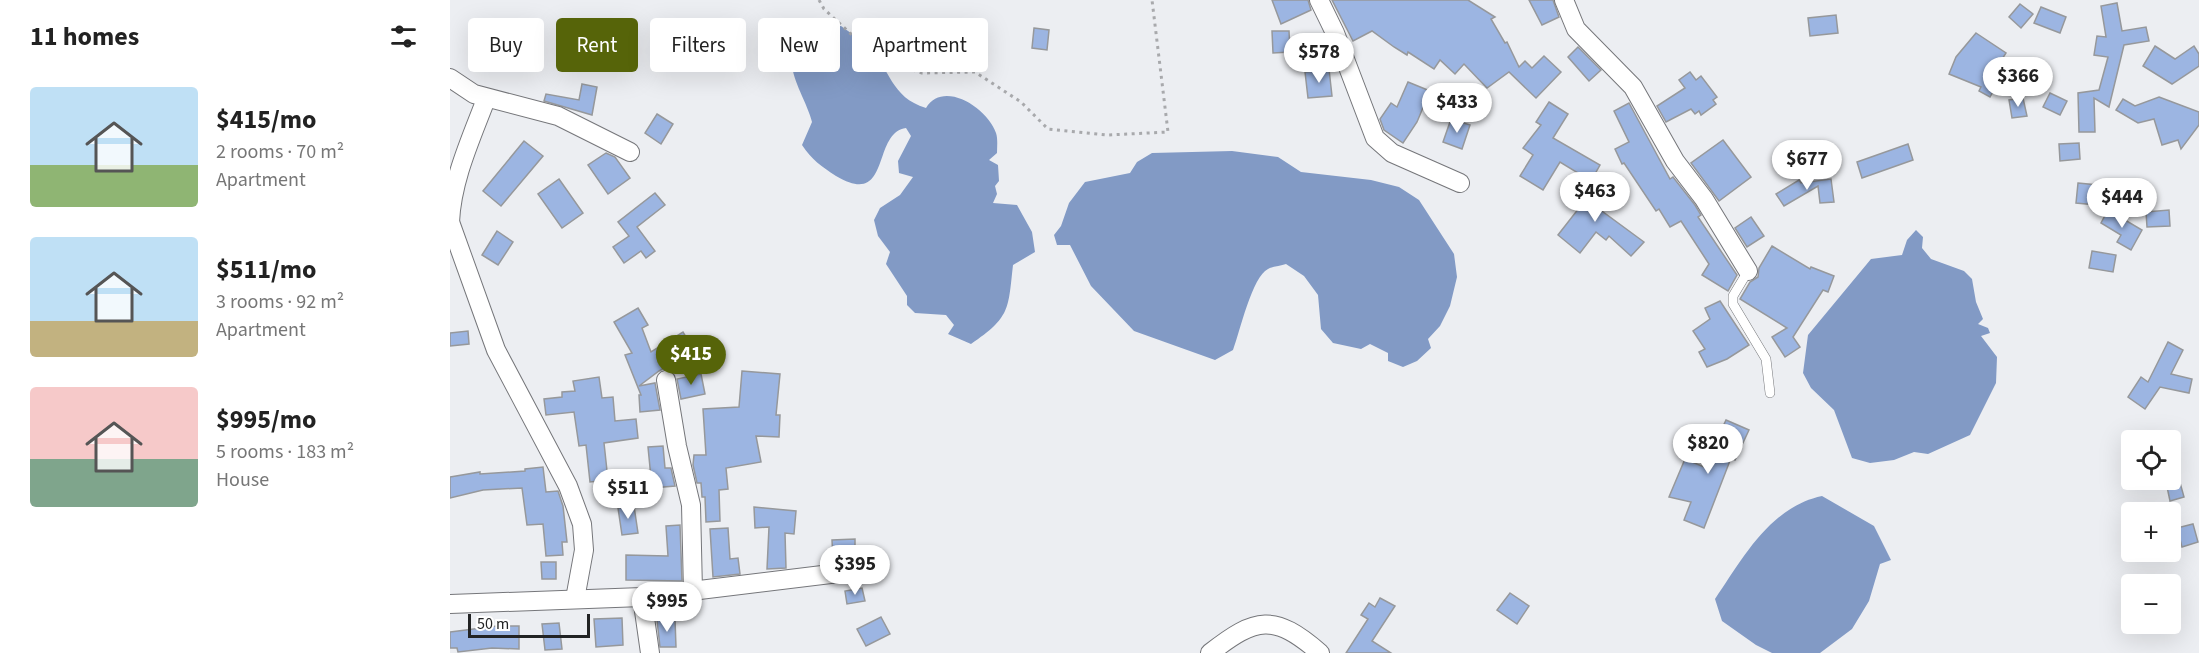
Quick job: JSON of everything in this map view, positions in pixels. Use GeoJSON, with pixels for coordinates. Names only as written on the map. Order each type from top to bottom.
{"type":"FeatureCollection","features":[{"type":"Feature","properties":{"kind":"street"},"geometry":{"type":"LineString","coordinates":[[1319,0],[1335,33],[1375,138],[1392,153],[1460,183]]}},
{"type":"Feature","properties":{"kind":"street"},"geometry":{"type":"LineString","coordinates":[[1564,0],[1576,28],[1633,87],[1675,161],[1704,199],[1748,271]]}},
{"type":"Feature","properties":{"kind":"street"},"geometry":{"type":"LineString","coordinates":[[450,78],[486,99],[558,116],[630,152]]}},
{"type":"Feature","properties":{"kind":"street"},"geometry":{"type":"LineString","coordinates":[[486,99],[456,178],[450,222],[495,350],[568,486],[582,524],[584,550],[575,600]]}},
{"type":"Feature","properties":{"kind":"street"},"geometry":{"type":"LineString","coordinates":[[666,380],[676,446],[690,505],[693,591]]}},
{"type":"Feature","properties":{"kind":"street"},"geometry":{"type":"LineString","coordinates":[[450,603],[642,597],[847,572]]}},
{"type":"Feature","properties":{"kind":"street"},"geometry":{"type":"LineString","coordinates":[[642,597],[650,653]]}},
{"type":"Feature","properties":{"kind":"street"},"geometry":{"type":"LineString","coordinates":[[1210,653],[1234,634],[1256,624],[1286,627],[1320,653]]}},
{"type":"Feature","properties":{"kind":"lane"},"geometry":{"type":"LineString","coordinates":[[1748,271],[1733,296],[1733,304],[1766,358],[1770,393]]}},
{"type":"Feature","properties":{"kind":"path"},"geometry":{"type":"LineString","coordinates":[[819,0],[824,9],[877,58],[922,73],[975,72],[1021,102],[1048,129],[1107,135],[1168,132],[1152,0]]}},
{"type":"Feature","properties":{"kind":"water"},"geometry":{"type":"Polygon","coordinates":[[[840,26],[852,34],[852,72],[886,72],[905,97],[926,108],[934,100],[943,96],[964,100],[984,114],[996,133],[997,153],[989,160],[998,165],[999,181],[995,186],[997,194],[993,203],[1017,205],[1032,232],[1035,252],[1013,265],[1008,302],[1001,319],[971,344],[948,334],[954,325],[946,315],[915,313],[907,305],[907,296],[886,264],[890,252],[878,236],[874,220],[880,208],[900,195],[913,177],[899,173],[898,161],[911,136],[906,128],[895,133],[888,142],[874,177],[866,183],[854,184],[836,176],[809,155],[802,145],[812,122],[793,72],[840,72],[840,26]]]}},
{"type":"Feature","properties":{"kind":"water"},"geometry":{"type":"Polygon","coordinates":[[[1232,151],[1278,157],[1301,172],[1371,180],[1399,187],[1419,200],[1454,254],[1457,277],[1450,306],[1440,326],[1428,339],[1431,348],[1417,361],[1403,367],[1388,361],[1388,353],[1370,344],[1361,349],[1333,343],[1321,329],[1318,295],[1304,276],[1286,264],[1270,268],[1262,274],[1247,305],[1233,350],[1215,360],[1134,331],[1091,286],[1070,245],[1057,245],[1054,235],[1061,226],[1069,203],[1085,182],[1130,173],[1137,162],[1152,153],[1232,151]]]}},
{"type":"Feature","properties":{"kind":"water"},"geometry":{"type":"Polygon","coordinates":[[[1916,230],[1923,237],[1922,248],[1931,259],[1964,271],[1972,279],[1976,302],[1983,319],[1978,324],[1988,328],[1990,333],[1981,336],[1997,357],[1996,383],[1970,435],[1928,454],[1914,452],[1894,460],[1870,463],[1852,458],[1834,410],[1811,388],[1803,373],[1808,335],[1871,259],[1902,255],[1907,240],[1916,230]]]}},
{"type":"Feature","properties":{"kind":"water"},"geometry":{"type":"Polygon","coordinates":[[[1822,496],[1874,526],[1891,560],[1880,564],[1869,601],[1852,629],[1820,653],[1772,653],[1756,645],[1722,621],[1715,599],[1747,551],[1773,523],[1787,511],[1822,496]]]}},
{"type":"Feature","properties":{"kind":"building"},"geometry":{"type":"Polygon","coordinates":[[[1272,0],[1308,0],[1311,10],[1281,24],[1272,0]]]}},
{"type":"Feature","properties":{"kind":"building"},"geometry":{"type":"Polygon","coordinates":[[[1332,0],[1468,0],[1495,17],[1491,19],[1505,43],[1507,42],[1519,67],[1525,61],[1532,68],[1544,56],[1561,72],[1536,98],[1509,72],[1487,88],[1464,64],[1455,74],[1440,60],[1434,69],[1408,52],[1407,55],[1372,31],[1353,41],[1332,0]]]}},
{"type":"Feature","properties":{"kind":"building"},"geometry":{"type":"Polygon","coordinates":[[[1529,0],[1553,0],[1559,17],[1542,25],[1529,0]]]}},
{"type":"Feature","properties":{"kind":"building"},"geometry":{"type":"Polygon","coordinates":[[[2117,3],[2122,31],[2146,27],[2149,41],[2124,45],[2109,107],[2094,98],[2095,132],[2079,132],[2078,93],[2099,90],[2108,57],[2094,55],[2097,36],[2106,37],[2101,6],[2117,3]]]}},
{"type":"Feature","properties":{"kind":"building"},"geometry":{"type":"Polygon","coordinates":[[[2020,4],[2033,14],[2021,28],[2009,17],[2020,4]]]}},
{"type":"Feature","properties":{"kind":"building"},"geometry":{"type":"Polygon","coordinates":[[[2041,7],[2066,17],[2060,33],[2034,23],[2041,7]]]}},
{"type":"Feature","properties":{"kind":"building"},"geometry":{"type":"Polygon","coordinates":[[[1836,15],[1838,33],[1810,36],[1808,18],[1836,15]]]}},
{"type":"Feature","properties":{"kind":"building"},"geometry":{"type":"Polygon","coordinates":[[[1034,28],[1049,30],[1047,50],[1032,48],[1034,28]]]}},
{"type":"Feature","properties":{"kind":"building"},"geometry":{"type":"Polygon","coordinates":[[[1272,31],[1289,31],[1290,52],[1273,53],[1272,31]]]}},
{"type":"Feature","properties":{"kind":"building"},"geometry":{"type":"Polygon","coordinates":[[[1976,33],[2006,53],[1990,78],[1998,83],[1990,97],[1979,91],[1981,87],[1949,74],[1956,57],[1976,33]]]}},
{"type":"Feature","properties":{"kind":"building"},"geometry":{"type":"Polygon","coordinates":[[[2155,46],[2175,59],[2194,46],[2199,54],[2199,66],[2172,84],[2143,66],[2155,46]]]}},
{"type":"Feature","properties":{"kind":"building"},"geometry":{"type":"Polygon","coordinates":[[[1578,47],[1601,70],[1589,81],[1568,57],[1578,47]]]}},
{"type":"Feature","properties":{"kind":"building"},"geometry":{"type":"Polygon","coordinates":[[[1329,69],[1332,96],[1308,98],[1305,72],[1329,69]]]}},
{"type":"Feature","properties":{"kind":"building"},"geometry":{"type":"Polygon","coordinates":[[[1690,72],[1696,80],[1701,76],[1717,97],[1713,100],[1716,104],[1701,115],[1699,111],[1695,114],[1691,109],[1666,122],[1657,106],[1685,88],[1679,80],[1690,72]]]}},
{"type":"Feature","properties":{"kind":"building"},"geometry":{"type":"Polygon","coordinates":[[[1408,82],[1430,91],[1417,122],[1403,143],[1384,130],[1380,119],[1391,103],[1397,107],[1408,82]]]}},
{"type":"Feature","properties":{"kind":"building"},"geometry":{"type":"Polygon","coordinates":[[[582,84],[597,87],[592,115],[544,101],[546,94],[579,100],[582,84]]]}},
{"type":"Feature","properties":{"kind":"building"},"geometry":{"type":"Polygon","coordinates":[[[2050,93],[2067,101],[2060,115],[2043,107],[2050,93]]]}},
{"type":"Feature","properties":{"kind":"building"},"geometry":{"type":"Polygon","coordinates":[[[2159,97],[2199,112],[2199,125],[2181,149],[2178,140],[2162,145],[2154,119],[2138,123],[2116,110],[2123,99],[2135,106],[2159,97]]]}},
{"type":"Feature","properties":{"kind":"building"},"geometry":{"type":"Polygon","coordinates":[[[2023,98],[2027,116],[2012,118],[2009,100],[2023,98]]]}},
{"type":"Feature","properties":{"kind":"building"},"geometry":{"type":"Polygon","coordinates":[[[1549,102],[1568,114],[1553,138],[1600,165],[1591,181],[1560,162],[1543,190],[1520,176],[1533,155],[1523,148],[1541,125],[1536,122],[1549,102]]]}},
{"type":"Feature","properties":{"kind":"building"},"geometry":{"type":"Polygon","coordinates":[[[1629,103],[1670,179],[1673,177],[1695,205],[1701,215],[1698,217],[1737,275],[1728,291],[1702,275],[1709,264],[1681,221],[1670,227],[1659,209],[1656,211],[1624,163],[1622,164],[1615,149],[1629,142],[1614,111],[1629,103]]]}},
{"type":"Feature","properties":{"kind":"building"},"geometry":{"type":"Polygon","coordinates":[[[657,114],[673,124],[661,144],[645,133],[657,114]]]}},
{"type":"Feature","properties":{"kind":"building"},"geometry":{"type":"Polygon","coordinates":[[[1451,119],[1470,125],[1462,149],[1443,142],[1451,119]]]}},
{"type":"Feature","properties":{"kind":"building"},"geometry":{"type":"Polygon","coordinates":[[[1723,140],[1751,177],[1719,201],[1691,163],[1723,140]]]}},
{"type":"Feature","properties":{"kind":"building"},"geometry":{"type":"Polygon","coordinates":[[[524,141],[543,156],[501,206],[483,191],[524,141]]]}},
{"type":"Feature","properties":{"kind":"building"},"geometry":{"type":"Polygon","coordinates":[[[2079,143],[2080,159],[2060,161],[2059,144],[2079,143]]]}},
{"type":"Feature","properties":{"kind":"building"},"geometry":{"type":"Polygon","coordinates":[[[1908,144],[1913,160],[1862,178],[1857,162],[1908,144]]]}},
{"type":"Feature","properties":{"kind":"building"},"geometry":{"type":"Polygon","coordinates":[[[606,153],[615,157],[630,178],[608,194],[588,165],[606,153]]]}},
{"type":"Feature","properties":{"kind":"building"},"geometry":{"type":"Polygon","coordinates":[[[1582,178],[1600,189],[1591,203],[1644,242],[1631,256],[1609,236],[1606,240],[1596,232],[1580,253],[1558,235],[1583,203],[1571,195],[1582,178]]]}},
{"type":"Feature","properties":{"kind":"building"},"geometry":{"type":"Polygon","coordinates":[[[559,179],[583,213],[562,228],[538,194],[559,179]]]}},
{"type":"Feature","properties":{"kind":"building"},"geometry":{"type":"Polygon","coordinates":[[[1831,179],[1834,202],[1820,203],[1818,186],[1784,206],[1776,194],[1799,180],[1801,183],[1831,179]]]}},
{"type":"Feature","properties":{"kind":"building"},"geometry":{"type":"Polygon","coordinates":[[[2078,183],[2098,185],[2096,205],[2076,203],[2078,183]]]}},
{"type":"Feature","properties":{"kind":"building"},"geometry":{"type":"Polygon","coordinates":[[[655,193],[665,205],[637,227],[655,251],[646,258],[641,251],[624,263],[613,247],[629,236],[618,222],[655,193]]]}},
{"type":"Feature","properties":{"kind":"building"},"geometry":{"type":"Polygon","coordinates":[[[2108,210],[2142,230],[2131,250],[2117,242],[2121,235],[2101,223],[2108,210]]]}},
{"type":"Feature","properties":{"kind":"building"},"geometry":{"type":"Polygon","coordinates":[[[2169,210],[2170,226],[2147,227],[2146,212],[2169,210]]]}},
{"type":"Feature","properties":{"kind":"building"},"geometry":{"type":"Polygon","coordinates":[[[1751,217],[1764,236],[1747,247],[1735,228],[1751,217]]]}},
{"type":"Feature","properties":{"kind":"building"},"geometry":{"type":"Polygon","coordinates":[[[497,231],[513,242],[498,265],[482,255],[497,231]]]}},
{"type":"Feature","properties":{"kind":"building"},"geometry":{"type":"Polygon","coordinates":[[[1772,246],[1810,269],[1811,267],[1834,276],[1828,292],[1823,290],[1793,337],[1800,347],[1785,357],[1772,337],[1787,328],[1740,299],[1750,282],[1758,277],[1759,268],[1772,246]]]}},
{"type":"Feature","properties":{"kind":"building"},"geometry":{"type":"Polygon","coordinates":[[[2092,251],[2116,255],[2113,272],[2089,268],[2092,251]]]}},
{"type":"Feature","properties":{"kind":"building"},"geometry":{"type":"Polygon","coordinates":[[[1720,301],[1749,345],[1727,359],[1707,367],[1699,352],[1705,349],[1693,331],[1710,319],[1705,308],[1720,301]]]}},
{"type":"Feature","properties":{"kind":"building"},"geometry":{"type":"Polygon","coordinates":[[[638,308],[648,325],[642,328],[651,352],[683,332],[695,352],[659,371],[639,386],[655,383],[660,410],[640,412],[639,395],[641,395],[625,355],[632,353],[614,322],[638,308]]]}},
{"type":"Feature","properties":{"kind":"building"},"geometry":{"type":"Polygon","coordinates":[[[468,331],[469,344],[450,346],[450,333],[468,331]]]}},
{"type":"Feature","properties":{"kind":"building"},"geometry":{"type":"Polygon","coordinates":[[[2168,342],[2183,350],[2171,374],[2192,379],[2189,393],[2160,387],[2145,409],[2128,397],[2141,377],[2148,382],[2168,342]]]}},
{"type":"Feature","properties":{"kind":"building"},"geometry":{"type":"Polygon","coordinates":[[[742,371],[780,374],[776,415],[780,415],[779,437],[756,436],[761,462],[726,468],[728,489],[719,490],[720,521],[706,522],[705,497],[702,497],[701,483],[697,483],[693,465],[694,455],[706,455],[703,409],[739,407],[742,371]]]}},
{"type":"Feature","properties":{"kind":"building"},"geometry":{"type":"Polygon","coordinates":[[[701,374],[705,394],[681,399],[677,379],[701,374]]]}},
{"type":"Feature","properties":{"kind":"building"},"geometry":{"type":"Polygon","coordinates":[[[599,377],[602,398],[613,397],[615,421],[636,419],[638,438],[604,443],[608,480],[590,482],[586,445],[579,446],[574,412],[546,415],[544,399],[562,397],[562,392],[575,391],[573,381],[599,377]]]}},
{"type":"Feature","properties":{"kind":"building"},"geometry":{"type":"Polygon","coordinates":[[[1726,420],[1749,430],[1735,460],[1731,458],[1704,528],[1684,520],[1691,502],[1669,497],[1685,459],[1704,467],[1726,420]]]}},
{"type":"Feature","properties":{"kind":"building"},"geometry":{"type":"Polygon","coordinates":[[[663,446],[665,468],[671,468],[675,486],[652,488],[648,447],[663,446]]]}},
{"type":"Feature","properties":{"kind":"building"},"geometry":{"type":"Polygon","coordinates":[[[543,467],[546,492],[558,491],[563,506],[567,542],[562,542],[563,555],[546,556],[543,524],[527,525],[522,488],[483,490],[450,498],[450,477],[480,472],[480,474],[525,471],[525,469],[543,467]]]}},
{"type":"Feature","properties":{"kind":"building"},"geometry":{"type":"Polygon","coordinates":[[[2181,486],[2184,497],[2170,501],[2168,490],[2181,490],[2181,486]]]}},
{"type":"Feature","properties":{"kind":"building"},"geometry":{"type":"Polygon","coordinates":[[[634,506],[638,533],[622,535],[618,508],[634,506]]]}},
{"type":"Feature","properties":{"kind":"building"},"geometry":{"type":"Polygon","coordinates":[[[754,507],[796,511],[794,534],[785,533],[786,568],[767,569],[769,527],[755,528],[754,507]]]}},
{"type":"Feature","properties":{"kind":"building"},"geometry":{"type":"Polygon","coordinates":[[[2193,524],[2198,542],[2182,547],[2181,527],[2193,524]]]}},
{"type":"Feature","properties":{"kind":"building"},"geometry":{"type":"Polygon","coordinates":[[[680,525],[682,581],[626,580],[626,555],[668,556],[666,526],[680,525]]]}},
{"type":"Feature","properties":{"kind":"building"},"geometry":{"type":"Polygon","coordinates":[[[728,528],[730,559],[738,558],[740,574],[713,577],[710,529],[728,528]]]}},
{"type":"Feature","properties":{"kind":"building"},"geometry":{"type":"Polygon","coordinates":[[[855,539],[855,559],[833,560],[832,540],[855,539]]]}},
{"type":"Feature","properties":{"kind":"building"},"geometry":{"type":"Polygon","coordinates":[[[541,562],[556,562],[556,579],[542,579],[541,562]]]}},
{"type":"Feature","properties":{"kind":"building"},"geometry":{"type":"Polygon","coordinates":[[[862,588],[865,601],[847,604],[845,591],[862,588]]]}},
{"type":"Feature","properties":{"kind":"building"},"geometry":{"type":"Polygon","coordinates":[[[1510,593],[1529,606],[1517,624],[1497,610],[1510,593]]]}},
{"type":"Feature","properties":{"kind":"building"},"geometry":{"type":"Polygon","coordinates":[[[1380,598],[1395,606],[1372,641],[1391,653],[1346,653],[1368,619],[1361,615],[1369,603],[1375,607],[1380,598]]]}},
{"type":"Feature","properties":{"kind":"building"},"geometry":{"type":"Polygon","coordinates":[[[881,617],[890,634],[866,646],[857,629],[881,617]]]}},
{"type":"Feature","properties":{"kind":"building"},"geometry":{"type":"Polygon","coordinates":[[[622,618],[623,645],[596,647],[594,619],[622,618]]]}},
{"type":"Feature","properties":{"kind":"building"},"geometry":{"type":"Polygon","coordinates":[[[675,619],[676,647],[660,647],[657,620],[675,619]]]}},
{"type":"Feature","properties":{"kind":"building"},"geometry":{"type":"Polygon","coordinates":[[[559,623],[562,649],[545,650],[542,624],[559,623]]]}},
{"type":"Feature","properties":{"kind":"building"},"geometry":{"type":"Polygon","coordinates":[[[497,626],[519,626],[519,649],[492,648],[458,652],[457,648],[450,648],[450,632],[497,626]]]}}]}
